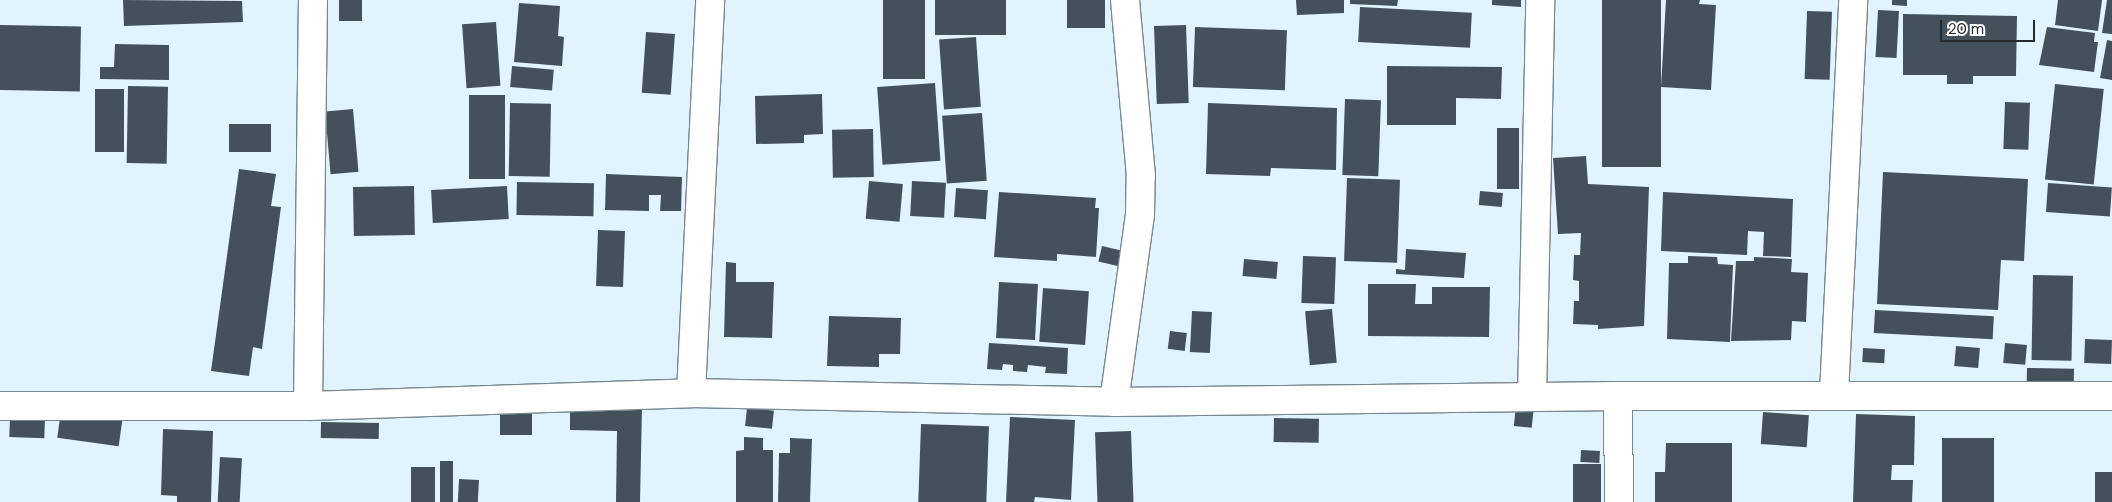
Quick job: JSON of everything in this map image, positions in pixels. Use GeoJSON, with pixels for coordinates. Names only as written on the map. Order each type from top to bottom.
{"type":"FeatureCollection","features":[{"type":"Feature","properties":{"kind":"street"},"geometry":{"type":"LineString","coordinates":[[308,406],[313,0]]}},
{"type":"Feature","properties":{"kind":"street"},"geometry":{"type":"LineString","coordinates":[[691,393],[710,0]]}},
{"type":"Feature","properties":{"kind":"street"},"geometry":{"type":"LineString","coordinates":[[1114,402],[1140,215],[1140,176],[1125,0]]}},
{"type":"Feature","properties":{"kind":"street"},"geometry":{"type":"LineString","coordinates":[[1532,397],[1540,0]]}},
{"type":"Feature","properties":{"kind":"street"},"geometry":{"type":"LineString","coordinates":[[1834,394],[1854,0]]}},
{"type":"Feature","properties":{"kind":"street"},"geometry":{"type":"LineString","coordinates":[[0,406],[308,406],[691,393],[1114,402],[1834,394],[2112,396]]}},
{"type":"Feature","properties":{"kind":"street"},"geometry":{"type":"LineString","coordinates":[[1618,396],[1619,502]]}},
{"type":"Feature","properties":{"kind":"building"},"geometry":{"type":"Polygon","coordinates":[[[123,0],[242,1],[243,22],[124,26],[123,0]]]}},
{"type":"Feature","properties":{"kind":"building"},"geometry":{"type":"Polygon","coordinates":[[[339,0],[362,0],[362,21],[339,21],[339,0]]]}},
{"type":"Feature","properties":{"kind":"building"},"geometry":{"type":"Polygon","coordinates":[[[883,0],[925,0],[925,79],[883,79],[883,0]]]}},
{"type":"Feature","properties":{"kind":"building"},"geometry":{"type":"Polygon","coordinates":[[[935,0],[1006,0],[1006,35],[935,35],[935,0]]]}},
{"type":"Feature","properties":{"kind":"building"},"geometry":{"type":"Polygon","coordinates":[[[1067,0],[1105,0],[1105,28],[1067,28],[1067,0]]]}},
{"type":"Feature","properties":{"kind":"building"},"geometry":{"type":"Polygon","coordinates":[[[1296,0],[1344,0],[1344,13],[1297,15],[1296,0]]]}},
{"type":"Feature","properties":{"kind":"building"},"geometry":{"type":"Polygon","coordinates":[[[1350,0],[1398,0],[1397,6],[1350,4],[1350,0]]]}},
{"type":"Feature","properties":{"kind":"building"},"geometry":{"type":"Polygon","coordinates":[[[1492,0],[1521,0],[1521,7],[1492,5],[1492,0]]]}},
{"type":"Feature","properties":{"kind":"building"},"geometry":{"type":"Polygon","coordinates":[[[1602,0],[1661,0],[1661,167],[1602,167],[1602,0]]]}},
{"type":"Feature","properties":{"kind":"building"},"geometry":{"type":"Polygon","coordinates":[[[1666,0],[1700,0],[1699,4],[1716,5],[1711,90],[1661,87],[1666,0]]]}},
{"type":"Feature","properties":{"kind":"building"},"geometry":{"type":"Polygon","coordinates":[[[1892,0],[1907,0],[1907,6],[1892,5],[1892,0]]]}},
{"type":"Feature","properties":{"kind":"building"},"geometry":{"type":"Polygon","coordinates":[[[2058,0],[2102,0],[2098,31],[2055,25],[2058,0]]]}},
{"type":"Feature","properties":{"kind":"building"},"geometry":{"type":"Polygon","coordinates":[[[2107,0],[2112,0],[2112,34],[2102,33],[2107,0]]]}},
{"type":"Feature","properties":{"kind":"building"},"geometry":{"type":"Polygon","coordinates":[[[519,3],[560,6],[558,36],[564,37],[562,66],[514,62],[519,3]]]}},
{"type":"Feature","properties":{"kind":"building"},"geometry":{"type":"Polygon","coordinates":[[[1360,7],[1472,13],[1470,48],[1358,42],[1360,7]]]}},
{"type":"Feature","properties":{"kind":"building"},"geometry":{"type":"Polygon","coordinates":[[[1878,10],[1899,11],[1897,58],[1876,57],[1878,10]]]}},
{"type":"Feature","properties":{"kind":"building"},"geometry":{"type":"Polygon","coordinates":[[[1807,11],[1832,12],[1830,80],[1805,79],[1807,11]]]}},
{"type":"Feature","properties":{"kind":"building"},"geometry":{"type":"Polygon","coordinates":[[[1903,14],[2017,16],[2016,76],[1973,76],[1973,84],[1947,84],[1947,75],[1903,75],[1903,14]]]}},
{"type":"Feature","properties":{"kind":"building"},"geometry":{"type":"Polygon","coordinates":[[[496,22],[500,86],[467,88],[462,24],[496,22]]]}},
{"type":"Feature","properties":{"kind":"building"},"geometry":{"type":"Polygon","coordinates":[[[0,25],[81,26],[80,91],[0,90],[0,25]]]}},
{"type":"Feature","properties":{"kind":"building"},"geometry":{"type":"Polygon","coordinates":[[[1186,25],[1189,103],[1157,104],[1154,26],[1186,25]]]}},
{"type":"Feature","properties":{"kind":"building"},"geometry":{"type":"Polygon","coordinates":[[[1195,27],[1287,30],[1285,90],[1193,87],[1195,27]]]}},
{"type":"Feature","properties":{"kind":"building"},"geometry":{"type":"Polygon","coordinates":[[[2047,27],[2095,33],[2094,42],[2098,42],[2094,72],[2039,65],[2047,27]]]}},
{"type":"Feature","properties":{"kind":"building"},"geometry":{"type":"Polygon","coordinates":[[[646,32],[675,34],[671,95],[642,93],[646,32]]]}},
{"type":"Feature","properties":{"kind":"building"},"geometry":{"type":"Polygon","coordinates":[[[976,37],[981,107],[944,109],[939,40],[976,37]]]}},
{"type":"Feature","properties":{"kind":"building"},"geometry":{"type":"Polygon","coordinates":[[[2107,40],[2112,41],[2112,80],[2100,78],[2107,40]]]}},
{"type":"Feature","properties":{"kind":"building"},"geometry":{"type":"Polygon","coordinates":[[[115,44],[169,45],[169,80],[100,79],[100,67],[114,67],[115,44]]]}},
{"type":"Feature","properties":{"kind":"building"},"geometry":{"type":"Polygon","coordinates":[[[512,66],[554,70],[552,91],[510,87],[512,66]]]}},
{"type":"Feature","properties":{"kind":"building"},"geometry":{"type":"Polygon","coordinates":[[[1387,66],[1502,67],[1501,99],[1456,98],[1456,125],[1387,125],[1387,66]]]}},
{"type":"Feature","properties":{"kind":"building"},"geometry":{"type":"Polygon","coordinates":[[[935,83],[940,161],[883,165],[877,87],[935,83]]]}},
{"type":"Feature","properties":{"kind":"building"},"geometry":{"type":"Polygon","coordinates":[[[2055,84],[2104,89],[2094,185],[2045,179],[2055,84]]]}},
{"type":"Feature","properties":{"kind":"building"},"geometry":{"type":"Polygon","coordinates":[[[128,86],[168,87],[167,164],[127,163],[128,86]]]}},
{"type":"Feature","properties":{"kind":"building"},"geometry":{"type":"Polygon","coordinates":[[[95,89],[124,89],[124,152],[95,152],[95,89]]]}},
{"type":"Feature","properties":{"kind":"building"},"geometry":{"type":"Polygon","coordinates":[[[822,94],[823,134],[804,135],[804,143],[756,144],[755,96],[822,94]]]}},
{"type":"Feature","properties":{"kind":"building"},"geometry":{"type":"Polygon","coordinates":[[[469,95],[505,95],[505,179],[469,179],[469,95]]]}},
{"type":"Feature","properties":{"kind":"building"},"geometry":{"type":"Polygon","coordinates":[[[1345,99],[1381,100],[1378,176],[1342,175],[1345,99]]]}},
{"type":"Feature","properties":{"kind":"building"},"geometry":{"type":"Polygon","coordinates":[[[2005,102],[2030,103],[2028,150],[2003,149],[2005,102]]]}},
{"type":"Feature","properties":{"kind":"building"},"geometry":{"type":"Polygon","coordinates":[[[510,103],[551,104],[550,177],[509,176],[510,103]]]}},
{"type":"Feature","properties":{"kind":"building"},"geometry":{"type":"Polygon","coordinates":[[[1208,103],[1337,108],[1336,170],[1271,168],[1270,176],[1206,174],[1208,103]]]}},
{"type":"Feature","properties":{"kind":"building"},"geometry":{"type":"Polygon","coordinates":[[[353,109],[358,172],[331,174],[325,111],[353,109]]]}},
{"type":"Feature","properties":{"kind":"building"},"geometry":{"type":"Polygon","coordinates":[[[982,113],[987,181],[947,184],[942,116],[982,113]]]}},
{"type":"Feature","properties":{"kind":"building"},"geometry":{"type":"Polygon","coordinates":[[[229,124],[271,124],[271,152],[229,152],[229,124]]]}},
{"type":"Feature","properties":{"kind":"building"},"geometry":{"type":"Polygon","coordinates":[[[1497,128],[1519,128],[1519,189],[1497,189],[1497,128]]]}},
{"type":"Feature","properties":{"kind":"building"},"geometry":{"type":"Polygon","coordinates":[[[873,129],[874,177],[833,178],[832,130],[873,129]]]}},
{"type":"Feature","properties":{"kind":"building"},"geometry":{"type":"Polygon","coordinates":[[[1586,156],[1588,184],[1649,187],[1644,326],[1598,329],[1598,325],[1573,324],[1574,301],[1579,301],[1579,281],[1573,280],[1574,255],[1580,255],[1581,233],[1558,234],[1553,158],[1586,156]]]}},
{"type":"Feature","properties":{"kind":"building"},"geometry":{"type":"Polygon","coordinates":[[[239,169],[276,174],[271,206],[281,207],[262,349],[253,347],[249,376],[211,371],[239,169]]]}},
{"type":"Feature","properties":{"kind":"building"},"geometry":{"type":"Polygon","coordinates":[[[1883,172],[2028,179],[2024,261],[2001,260],[1998,310],[1877,304],[1883,172]]]}},
{"type":"Feature","properties":{"kind":"building"},"geometry":{"type":"Polygon","coordinates":[[[606,174],[682,177],[681,211],[660,211],[661,195],[649,195],[649,211],[605,210],[606,174]]]}},
{"type":"Feature","properties":{"kind":"building"},"geometry":{"type":"Polygon","coordinates":[[[1347,178],[1400,180],[1397,263],[1344,261],[1347,178]]]}},
{"type":"Feature","properties":{"kind":"building"},"geometry":{"type":"Polygon","coordinates":[[[869,181],[903,184],[900,222],[866,219],[869,181]]]}},
{"type":"Feature","properties":{"kind":"building"},"geometry":{"type":"Polygon","coordinates":[[[912,181],[946,183],[944,218],[910,216],[912,181]]]}},
{"type":"Feature","properties":{"kind":"building"},"geometry":{"type":"Polygon","coordinates":[[[517,182],[594,183],[593,216],[516,215],[517,182]]]}},
{"type":"Feature","properties":{"kind":"building"},"geometry":{"type":"Polygon","coordinates":[[[2048,183],[2112,187],[2110,216],[2046,212],[2048,183]]]}},
{"type":"Feature","properties":{"kind":"building"},"geometry":{"type":"Polygon","coordinates":[[[414,186],[415,235],[354,236],[353,187],[414,186]]]}},
{"type":"Feature","properties":{"kind":"building"},"geometry":{"type":"Polygon","coordinates":[[[507,186],[509,219],[433,223],[431,190],[507,186]]]}},
{"type":"Feature","properties":{"kind":"building"},"geometry":{"type":"Polygon","coordinates":[[[956,188],[988,190],[986,219],[954,217],[956,188]]]}},
{"type":"Feature","properties":{"kind":"building"},"geometry":{"type":"Polygon","coordinates":[[[1480,191],[1503,193],[1502,207],[1479,205],[1480,191]]]}},
{"type":"Feature","properties":{"kind":"building"},"geometry":{"type":"Polygon","coordinates":[[[999,192],[1096,198],[1095,208],[1099,208],[1096,257],[1057,254],[1057,261],[994,257],[999,192]]]}},
{"type":"Feature","properties":{"kind":"building"},"geometry":{"type":"Polygon","coordinates":[[[1663,192],[1793,199],[1791,257],[1763,256],[1764,232],[1748,231],[1747,255],[1661,251],[1663,192]]]}},
{"type":"Feature","properties":{"kind":"building"},"geometry":{"type":"Polygon","coordinates":[[[598,230],[625,231],[623,287],[596,286],[598,230]]]}},
{"type":"Feature","properties":{"kind":"building"},"geometry":{"type":"Polygon","coordinates":[[[1102,246],[1123,251],[1120,267],[1098,262],[1102,246]]]}},
{"type":"Feature","properties":{"kind":"building"},"geometry":{"type":"Polygon","coordinates":[[[1406,249],[1466,253],[1464,278],[1396,274],[1396,269],[1405,270],[1406,249]]]}},
{"type":"Feature","properties":{"kind":"building"},"geometry":{"type":"Polygon","coordinates":[[[1303,256],[1336,257],[1334,304],[1301,303],[1303,256]]]}},
{"type":"Feature","properties":{"kind":"building"},"geometry":{"type":"Polygon","coordinates":[[[1688,256],[1717,257],[1718,264],[1733,265],[1730,342],[1667,339],[1669,263],[1688,263],[1688,256]]]}},
{"type":"Feature","properties":{"kind":"building"},"geometry":{"type":"Polygon","coordinates":[[[1754,257],[1792,259],[1791,272],[1808,273],[1806,322],[1792,321],[1791,340],[1731,341],[1736,261],[1754,261],[1754,257]]]}},
{"type":"Feature","properties":{"kind":"building"},"geometry":{"type":"Polygon","coordinates":[[[1244,259],[1278,262],[1276,279],[1243,276],[1244,259]]]}},
{"type":"Feature","properties":{"kind":"building"},"geometry":{"type":"Polygon","coordinates":[[[726,262],[736,263],[736,282],[774,282],[772,338],[724,337],[726,262]]]}},
{"type":"Feature","properties":{"kind":"building"},"geometry":{"type":"Polygon","coordinates":[[[2033,275],[2073,276],[2072,361],[2032,360],[2033,275]]]}},
{"type":"Feature","properties":{"kind":"building"},"geometry":{"type":"Polygon","coordinates":[[[999,282],[1038,284],[1035,340],[996,338],[999,282]]]}},
{"type":"Feature","properties":{"kind":"building"},"geometry":{"type":"Polygon","coordinates":[[[1368,284],[1416,284],[1415,304],[1432,304],[1432,287],[1490,287],[1489,337],[1368,336],[1368,284]]]}},
{"type":"Feature","properties":{"kind":"building"},"geometry":{"type":"Polygon","coordinates":[[[1043,288],[1089,291],[1085,345],[1039,342],[1043,288]]]}},
{"type":"Feature","properties":{"kind":"building"},"geometry":{"type":"Polygon","coordinates":[[[1332,309],[1337,363],[1310,365],[1305,311],[1332,309]]]}},
{"type":"Feature","properties":{"kind":"building"},"geometry":{"type":"Polygon","coordinates":[[[1875,310],[1994,316],[1993,339],[1874,333],[1875,310]]]}},
{"type":"Feature","properties":{"kind":"building"},"geometry":{"type":"Polygon","coordinates":[[[1192,311],[1212,312],[1210,353],[1190,352],[1192,311]]]}},
{"type":"Feature","properties":{"kind":"building"},"geometry":{"type":"Polygon","coordinates":[[[829,316],[901,318],[900,354],[879,354],[879,367],[827,366],[829,316]]]}},
{"type":"Feature","properties":{"kind":"building"},"geometry":{"type":"Polygon","coordinates":[[[1170,331],[1187,333],[1185,351],[1168,349],[1170,331]]]}},
{"type":"Feature","properties":{"kind":"building"},"geometry":{"type":"Polygon","coordinates":[[[2085,339],[2112,340],[2111,364],[2084,363],[2085,339]]]}},
{"type":"Feature","properties":{"kind":"building"},"geometry":{"type":"Polygon","coordinates":[[[989,343],[1068,348],[1067,374],[1045,373],[1046,367],[1028,365],[1027,372],[1013,371],[1013,365],[1003,364],[1002,370],[987,369],[989,343]]]}},
{"type":"Feature","properties":{"kind":"building"},"geometry":{"type":"Polygon","coordinates":[[[2005,343],[2027,345],[2025,365],[2003,363],[2005,343]]]}},
{"type":"Feature","properties":{"kind":"building"},"geometry":{"type":"Polygon","coordinates":[[[1956,346],[1980,348],[1978,368],[1954,366],[1956,346]]]}},
{"type":"Feature","properties":{"kind":"building"},"geometry":{"type":"Polygon","coordinates":[[[1863,348],[1885,349],[1884,363],[1862,362],[1863,348]]]}},
{"type":"Feature","properties":{"kind":"building"},"geometry":{"type":"Polygon","coordinates":[[[2027,368],[2074,369],[2074,388],[2027,387],[2027,368]]]}},
{"type":"Feature","properties":{"kind":"building"},"geometry":{"type":"Polygon","coordinates":[[[570,405],[642,407],[640,502],[616,502],[617,431],[570,430],[570,405]]]}},
{"type":"Feature","properties":{"kind":"building"},"geometry":{"type":"Polygon","coordinates":[[[1516,405],[1534,407],[1532,428],[1514,426],[1516,405]]]}},
{"type":"Feature","properties":{"kind":"building"},"geometry":{"type":"Polygon","coordinates":[[[747,408],[774,411],[772,429],[745,426],[747,408]]]}},
{"type":"Feature","properties":{"kind":"building"},"geometry":{"type":"Polygon","coordinates":[[[61,411],[122,420],[119,446],[57,438],[61,411]]]}},
{"type":"Feature","properties":{"kind":"building"},"geometry":{"type":"Polygon","coordinates":[[[1763,412],[1809,415],[1807,447],[1761,444],[1763,412]]]}},
{"type":"Feature","properties":{"kind":"building"},"geometry":{"type":"Polygon","coordinates":[[[500,413],[532,413],[532,435],[500,435],[500,413]]]}},
{"type":"Feature","properties":{"kind":"building"},"geometry":{"type":"Polygon","coordinates":[[[1856,414],[1915,416],[1914,465],[1892,465],[1891,480],[1913,480],[1912,502],[1853,502],[1856,414]]]}},
{"type":"Feature","properties":{"kind":"building"},"geometry":{"type":"Polygon","coordinates":[[[10,417],[45,418],[44,438],[9,437],[10,417]]]}},
{"type":"Feature","properties":{"kind":"building"},"geometry":{"type":"Polygon","coordinates":[[[1010,417],[1075,420],[1071,500],[1035,497],[1034,502],[1006,502],[1010,417]]]}},
{"type":"Feature","properties":{"kind":"building"},"geometry":{"type":"Polygon","coordinates":[[[1274,418],[1319,419],[1319,443],[1274,442],[1274,418]]]}},
{"type":"Feature","properties":{"kind":"building"},"geometry":{"type":"Polygon","coordinates":[[[321,422],[379,423],[379,439],[321,438],[321,422]]]}},
{"type":"Feature","properties":{"kind":"building"},"geometry":{"type":"Polygon","coordinates":[[[921,424],[989,426],[986,502],[918,502],[921,424]]]}},
{"type":"Feature","properties":{"kind":"building"},"geometry":{"type":"Polygon","coordinates":[[[163,429],[213,431],[211,502],[177,502],[177,496],[161,495],[163,429]]]}},
{"type":"Feature","properties":{"kind":"building"},"geometry":{"type":"Polygon","coordinates":[[[1131,431],[1133,502],[1097,502],[1095,432],[1131,431]]]}},
{"type":"Feature","properties":{"kind":"building"},"geometry":{"type":"Polygon","coordinates":[[[744,437],[763,438],[763,450],[773,450],[773,502],[736,502],[736,451],[744,450],[744,437]]]}},
{"type":"Feature","properties":{"kind":"building"},"geometry":{"type":"Polygon","coordinates":[[[790,438],[812,439],[810,502],[778,502],[779,453],[790,453],[790,438]]]}},
{"type":"Feature","properties":{"kind":"building"},"geometry":{"type":"Polygon","coordinates":[[[1942,438],[1994,438],[1994,502],[1942,502],[1942,438]]]}},
{"type":"Feature","properties":{"kind":"building"},"geometry":{"type":"Polygon","coordinates":[[[1666,443],[1732,443],[1732,502],[1655,502],[1655,472],[1665,472],[1666,443]]]}},
{"type":"Feature","properties":{"kind":"building"},"geometry":{"type":"Polygon","coordinates":[[[1581,450],[1600,451],[1599,463],[1580,462],[1581,450]]]}},
{"type":"Feature","properties":{"kind":"building"},"geometry":{"type":"Polygon","coordinates":[[[220,457],[242,458],[240,502],[218,502],[220,457]]]}},
{"type":"Feature","properties":{"kind":"building"},"geometry":{"type":"Polygon","coordinates":[[[440,461],[453,461],[453,502],[440,502],[440,461]]]}},
{"type":"Feature","properties":{"kind":"building"},"geometry":{"type":"Polygon","coordinates":[[[1573,464],[1601,464],[1601,502],[1573,502],[1573,464]]]}},
{"type":"Feature","properties":{"kind":"building"},"geometry":{"type":"Polygon","coordinates":[[[411,467],[435,467],[435,502],[411,502],[411,467]]]}},
{"type":"Feature","properties":{"kind":"building"},"geometry":{"type":"Polygon","coordinates":[[[2095,472],[2112,472],[2112,502],[2095,502],[2095,472]]]}},
{"type":"Feature","properties":{"kind":"building"},"geometry":{"type":"Polygon","coordinates":[[[459,479],[479,480],[478,502],[458,502],[459,479]]]}}]}
